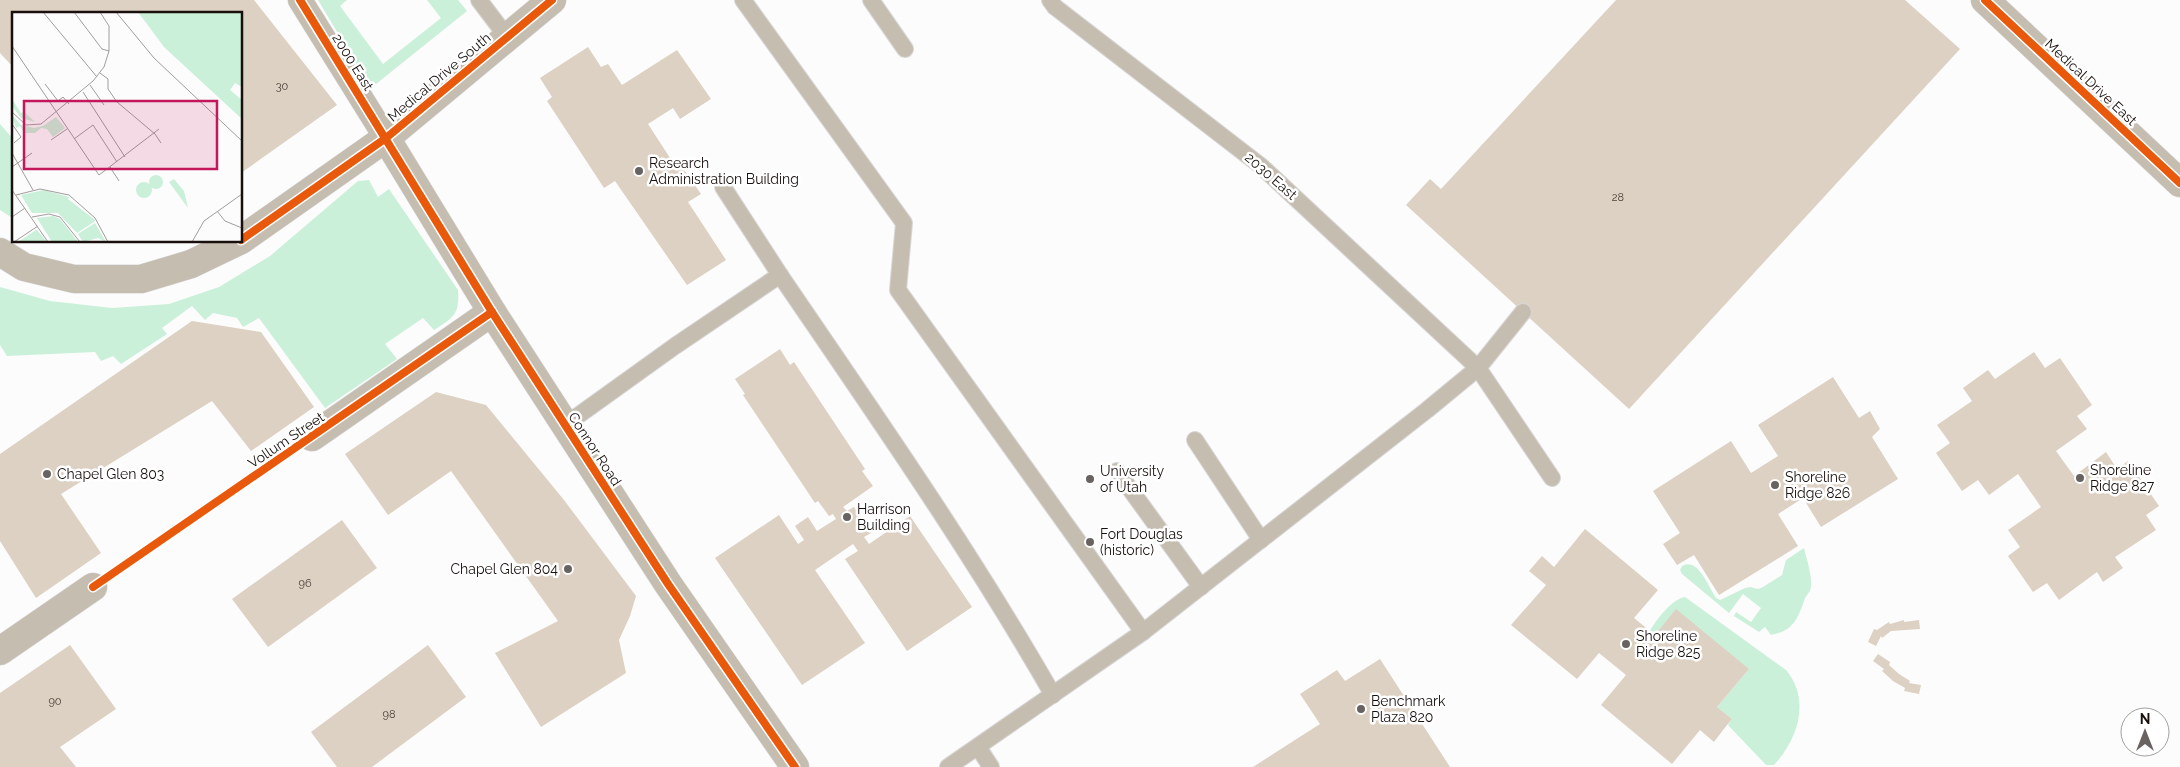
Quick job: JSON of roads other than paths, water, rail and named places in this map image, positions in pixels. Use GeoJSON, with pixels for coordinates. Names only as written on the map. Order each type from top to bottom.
{"type":"FeatureCollection","features":[{"type":"Feature","properties":{"kind":"street","name":"2000 East"},"geometry":{"type":"LineString","coordinates":[[300,0],[386,138]]}},
{"type":"Feature","properties":{"kind":"street","name":"Medical Drive South"},"geometry":{"type":"LineString","coordinates":[[242,240],[386,138],[552,0]]}},
{"type":"Feature","properties":{"kind":"street","name":"Medical Drive East"},"geometry":{"type":"LineString","coordinates":[[1985,0],[2180,183]]}},
{"type":"Feature","properties":{"kind":"street","name":"Connor Road"},"geometry":{"type":"LineString","coordinates":[[386,138],[492,312],[668,584],[795,767]]}},
{"type":"Feature","properties":{"kind":"street","name":"Medical Drive South"},"geometry":{"type":"LineString","coordinates":[[0,252],[24,267],[74,279],[141,279],[191,264],[238,242]]}},
{"type":"Feature","properties":{"kind":"street","name":"Vollum Street"},"geometry":{"type":"LineString","coordinates":[[312,437],[492,312]]}},
{"type":"Feature","properties":{"kind":"street"},"geometry":{"type":"LineString","coordinates":[[0,651],[93,587]]}},
{"type":"Feature","properties":{"kind":"lane"},"geometry":{"type":"LineString","coordinates":[[479,0],[507,37]]}},
{"type":"Feature","properties":{"kind":"lane"},"geometry":{"type":"LineString","coordinates":[[743,0],[904,224],[898,290],[1144,632]]}},
{"type":"Feature","properties":{"kind":"lane"},"geometry":{"type":"LineString","coordinates":[[871,0],[905,49]]}},
{"type":"Feature","properties":{"kind":"lane","name":"2030 East"},"geometry":{"type":"LineString","coordinates":[[1050,0],[1055,7],[1261,166],[1478,368],[1552,478]]}},
{"type":"Feature","properties":{"kind":"lane"},"geometry":{"type":"LineString","coordinates":[[723,187],[940,512],[1023,643],[1053,695]]}},
{"type":"Feature","properties":{"kind":"lane"},"geometry":{"type":"LineString","coordinates":[[565,425],[675,346],[780,275]]}},
{"type":"Feature","properties":{"kind":"lane"},"geometry":{"type":"LineString","coordinates":[[948,767],[1144,632],[1261,540],[1478,368],[1523,312]]}},
{"type":"Feature","properties":{"kind":"lane"},"geometry":{"type":"LineString","coordinates":[[1195,440],[1261,540]]}},
{"type":"Feature","properties":{"kind":"lane"},"geometry":{"type":"LineString","coordinates":[[1117,471],[1201,587]]}},
{"type":"Feature","properties":{"kind":"lane"},"geometry":{"type":"LineString","coordinates":[[978,747],[991,767]]}},
{"type":"Feature","properties":{"kind":"place","name":"Research Administration Building"},"geometry":{"type":"Point","coordinates":[639,171]}},
{"type":"Feature","properties":{"kind":"place","name":"Chapel Glen 803"},"geometry":{"type":"Point","coordinates":[47,474]}},
{"type":"Feature","properties":{"kind":"place","name":"Shoreline Ridge 827"},"geometry":{"type":"Point","coordinates":[2080,478]}},
{"type":"Feature","properties":{"kind":"place","name":"University of Utah"},"geometry":{"type":"Point","coordinates":[1090,479]}},
{"type":"Feature","properties":{"kind":"place","name":"Shoreline Ridge 826"},"geometry":{"type":"Point","coordinates":[1775,485]}},
{"type":"Feature","properties":{"kind":"place","name":"Harrison Building"},"geometry":{"type":"Point","coordinates":[847,517]}},
{"type":"Feature","properties":{"kind":"place","name":"Fort Douglas (historic)"},"geometry":{"type":"Point","coordinates":[1090,542]}},
{"type":"Feature","properties":{"kind":"place","name":"Chapel Glen 804"},"geometry":{"type":"Point","coordinates":[568,569]}},
{"type":"Feature","properties":{"kind":"place","name":"Shoreline Ridge 825"},"geometry":{"type":"Point","coordinates":[1626,644]}},
{"type":"Feature","properties":{"kind":"place","name":"Benchmark Plaza 820"},"geometry":{"type":"Point","coordinates":[1361,709]}}]}
